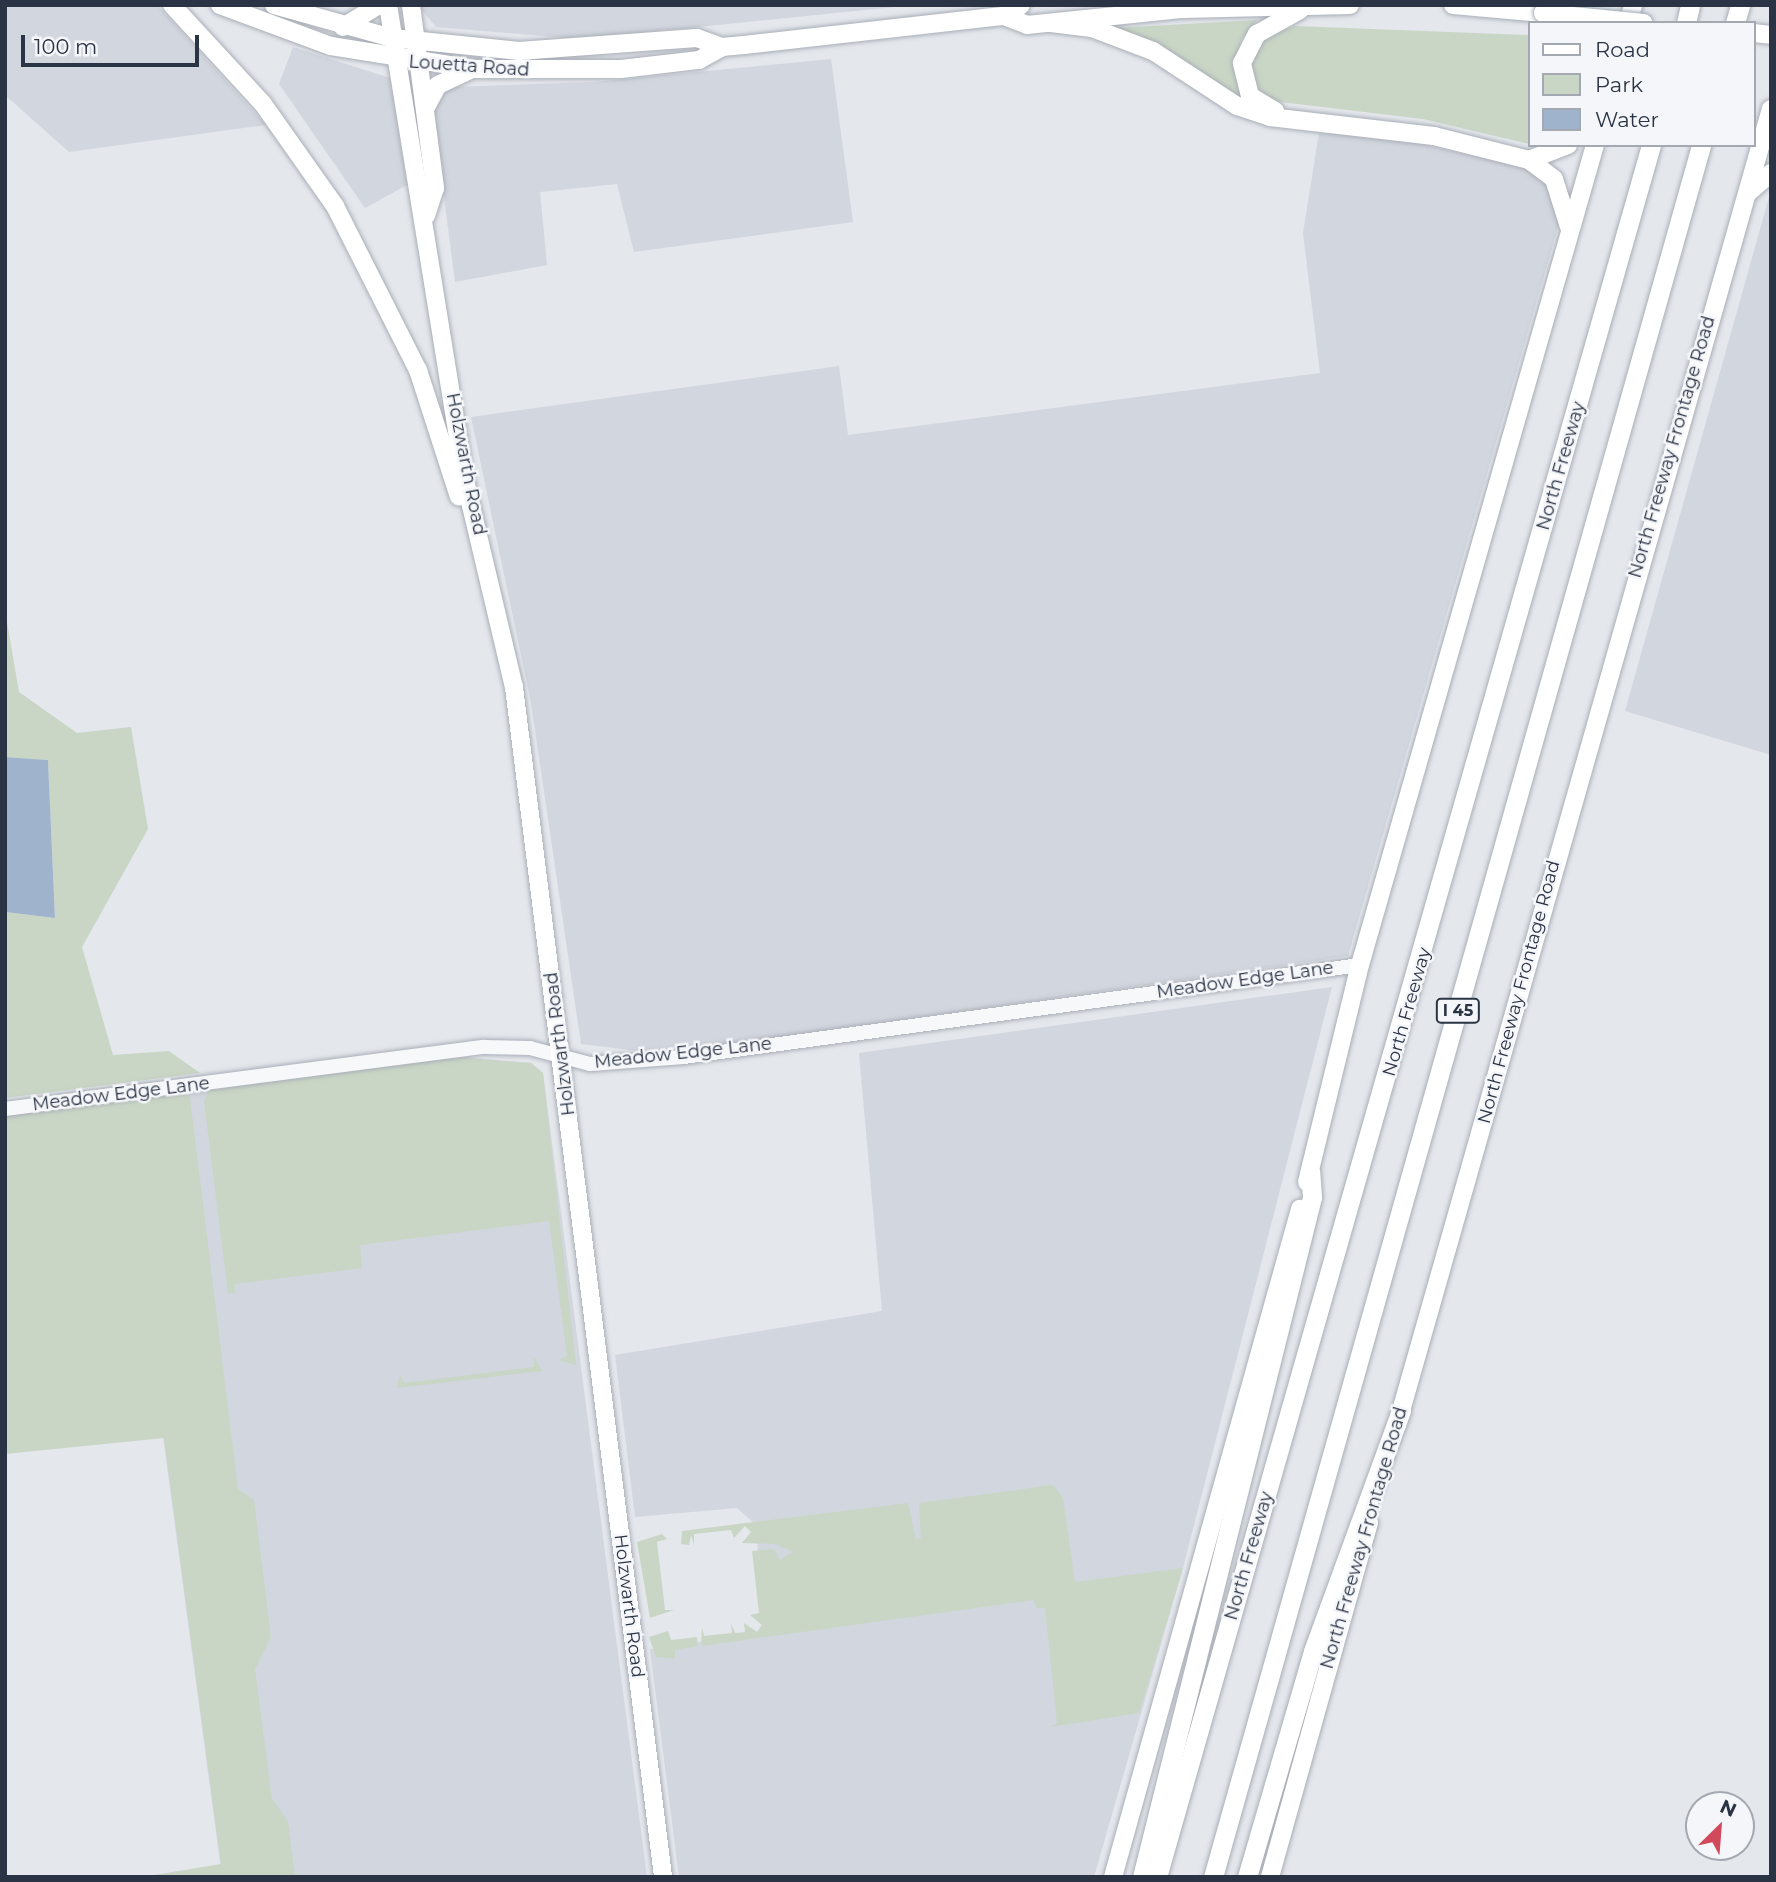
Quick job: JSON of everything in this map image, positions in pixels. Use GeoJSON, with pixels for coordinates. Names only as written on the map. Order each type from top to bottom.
{"type":"FeatureCollection","features":[{"type":"Feature","properties":{"kind":"highway","name":"North Freeway"},"geometry":{"type":"LineString","coordinates":[[1157,1877],[1650,147]]}},
{"type":"Feature","properties":{"kind":"highway","name":"I 45"},"geometry":{"type":"LineString","coordinates":[[1213,1877],[1700,147]]}},
{"type":"Feature","properties":{"kind":"highway"},"geometry":{"type":"LineString","coordinates":[[1142,1877],[1312,1197],[1310,1171]]}},
{"type":"Feature","properties":{"kind":"highway"},"geometry":{"type":"LineString","coordinates":[[1247,1877],[1313,1651],[1401,1411]]}},
{"type":"Feature","properties":{"kind":"main road"},"geometry":{"type":"LineString","coordinates":[[172,5],[263,104],[335,206],[412,357],[457,493],[477,531]]}},
{"type":"Feature","properties":{"kind":"main road","name":"Louetta Road"},"geometry":{"type":"LineString","coordinates":[[220,5],[282,32],[396,61],[474,69],[621,69],[699,60],[722,47],[1004,16],[1021,5]]}},
{"type":"Feature","properties":{"kind":"main road","name":"Louetta Road"},"geometry":{"type":"LineString","coordinates":[[274,5],[343,27],[416,42],[573,50],[697,38],[722,47]]}},
{"type":"Feature","properties":{"kind":"main road"},"geometry":{"type":"LineString","coordinates":[[343,27],[379,5]]}},
{"type":"Feature","properties":{"kind":"main road","name":"Holzwarth Road"},"geometry":{"type":"LineString","coordinates":[[388,5],[413,190],[426,216],[477,531],[514,687],[663,1877]]}},
{"type":"Feature","properties":{"kind":"main road","name":"Holzwarth Road"},"geometry":{"type":"LineString","coordinates":[[411,5],[435,188],[426,216]]}},
{"type":"Feature","properties":{"kind":"main road","name":"Louetta Road"},"geometry":{"type":"LineString","coordinates":[[1004,16],[1027,25],[1183,9],[1350,5]]}},
{"type":"Feature","properties":{"kind":"main road"},"geometry":{"type":"LineString","coordinates":[[1453,5],[1624,21]]}},
{"type":"Feature","properties":{"kind":"main road"},"geometry":{"type":"LineString","coordinates":[[1301,121],[1250,96],[1242,63],[1271,22],[1309,7]]}},
{"type":"Feature","properties":{"kind":"main road"},"geometry":{"type":"LineString","coordinates":[[1051,23],[1132,41],[1237,106],[1301,121],[1434,136],[1529,160],[1555,179],[1570,234]]}},
{"type":"Feature","properties":{"kind":"main road"},"geometry":{"type":"LineString","coordinates":[[425,109],[438,85],[474,69]]}},
{"type":"Feature","properties":{"kind":"main road","name":"North Freeway Frontage Road"},"geometry":{"type":"LineString","coordinates":[[1270,1877],[1771,109]]}},
{"type":"Feature","properties":{"kind":"main road"},"geometry":{"type":"LineString","coordinates":[[1529,160],[1563,147]]}},
{"type":"Feature","properties":{"kind":"main road"},"geometry":{"type":"LineString","coordinates":[[1113,1877],[1310,1171],[1360,965],[1594,147]]}},
{"type":"Feature","properties":{"kind":"main road"},"geometry":{"type":"LineString","coordinates":[[1746,194],[1771,173]]}},
{"type":"Feature","properties":{"kind":"street","name":"Meadow Edge Lane"},"geometry":{"type":"LineString","coordinates":[[5,1109],[484,1047],[561,1056],[590,1064],[684,1057],[1360,965]]}},
{"type":"Feature","properties":{"kind":"shaded area"},"geometry":{"type":"Polygon","coordinates":[[[5,5],[157,5],[266,125],[69,152],[5,95],[5,5]]]}},
{"type":"Feature","properties":{"kind":"shaded area"},"geometry":{"type":"Polygon","coordinates":[[[418,5],[914,5],[579,39],[436,27],[418,5]]]}},
{"type":"Feature","properties":{"kind":"shaded area"},"geometry":{"type":"Polygon","coordinates":[[[293,47],[390,78],[407,185],[365,208],[279,84],[293,47]]]}},
{"type":"Feature","properties":{"kind":"shaded area"},"geometry":{"type":"Polygon","coordinates":[[[831,59],[853,222],[634,252],[617,184],[540,192],[547,265],[455,282],[433,112],[449,87],[593,82],[831,59]]]}},
{"type":"Feature","properties":{"kind":"shaded area"},"geometry":{"type":"Polygon","coordinates":[[[1319,133],[1402,140],[1519,166],[1544,180],[1556,199],[1559,224],[1348,956],[663,1054],[581,1044],[531,703],[471,417],[839,366],[848,435],[1320,373],[1303,233],[1319,133]]]}},
{"type":"Feature","properties":{"kind":"shaded area"},"geometry":{"type":"Polygon","coordinates":[[[1771,190],[1771,755],[1625,711],[1771,190]]]}},
{"type":"Feature","properties":{"kind":"shaded area"},"geometry":{"type":"Polygon","coordinates":[[[1332,987],[1183,1568],[1094,1877],[679,1877],[650,1649],[767,1632],[755,1524],[737,1508],[635,1517],[615,1355],[882,1311],[859,1053],[1332,987]]]}},
{"type":"Feature","properties":{"kind":"shaded area"},"geometry":{"type":"Polygon","coordinates":[[[463,1057],[531,1063],[543,1073],[647,1877],[222,1877],[118,1100],[463,1057]]]}},
{"type":"Feature","properties":{"kind":"green space"},"geometry":{"type":"Polygon","coordinates":[[[1257,20],[1241,40],[1235,71],[1252,105],[1115,28],[1257,20]]]}},
{"type":"Feature","properties":{"kind":"green space"},"geometry":{"type":"Polygon","coordinates":[[[1295,26],[1528,35],[1528,144],[1423,119],[1272,101],[1259,91],[1251,63],[1265,36],[1295,26]]]}},
{"type":"Feature","properties":{"kind":"green space"},"geometry":{"type":"Polygon","coordinates":[[[5,610],[19,692],[77,733],[131,727],[148,829],[82,947],[113,1055],[169,1051],[200,1073],[5,1098],[5,912],[55,918],[48,760],[5,757],[5,610]]]}},
{"type":"Feature","properties":{"kind":"green space"},"geometry":{"type":"Polygon","coordinates":[[[452,1057],[531,1063],[543,1073],[576,1365],[559,1360],[567,1356],[549,1221],[360,1245],[362,1268],[235,1284],[235,1293],[228,1293],[204,1102],[208,1090],[452,1057]]]}},
{"type":"Feature","properties":{"kind":"green space"},"geometry":{"type":"Polygon","coordinates":[[[183,1091],[190,1098],[238,1489],[254,1500],[271,1637],[255,1669],[272,1799],[288,1821],[295,1877],[142,1877],[221,1864],[164,1438],[5,1454],[5,1115],[183,1091]]]}},
{"type":"Feature","properties":{"kind":"green space"},"geometry":{"type":"Polygon","coordinates":[[[534,1357],[542,1371],[397,1388],[400,1374],[404,1383],[534,1367],[534,1357]]]}},
{"type":"Feature","properties":{"kind":"green space"},"geometry":{"type":"Polygon","coordinates":[[[1053,1485],[1063,1498],[1075,1582],[1183,1568],[1139,1713],[1051,1727],[1057,1723],[1045,1608],[1036,1608],[1034,1600],[701,1646],[702,1627],[704,1636],[732,1633],[731,1623],[735,1633],[745,1632],[744,1623],[757,1632],[762,1625],[750,1615],[759,1613],[752,1551],[774,1549],[780,1560],[793,1552],[775,1544],[742,1543],[751,1532],[745,1526],[734,1538],[731,1530],[694,1534],[694,1545],[691,1535],[689,1545],[681,1544],[682,1531],[908,1503],[916,1539],[921,1538],[919,1503],[1053,1485]]]}},
{"type":"Feature","properties":{"kind":"green space"},"geometry":{"type":"Polygon","coordinates":[[[662,1534],[667,1539],[657,1542],[665,1610],[674,1610],[650,1618],[637,1542],[662,1534]]]}},
{"type":"Feature","properties":{"kind":"green space"},"geometry":{"type":"Polygon","coordinates":[[[668,1631],[671,1640],[697,1637],[698,1646],[675,1650],[675,1659],[656,1657],[649,1637],[668,1631]]]}},
{"type":"Feature","properties":{"kind":"water"},"geometry":{"type":"Polygon","coordinates":[[[5,757],[48,760],[55,918],[5,912],[5,757]]]}}]}
